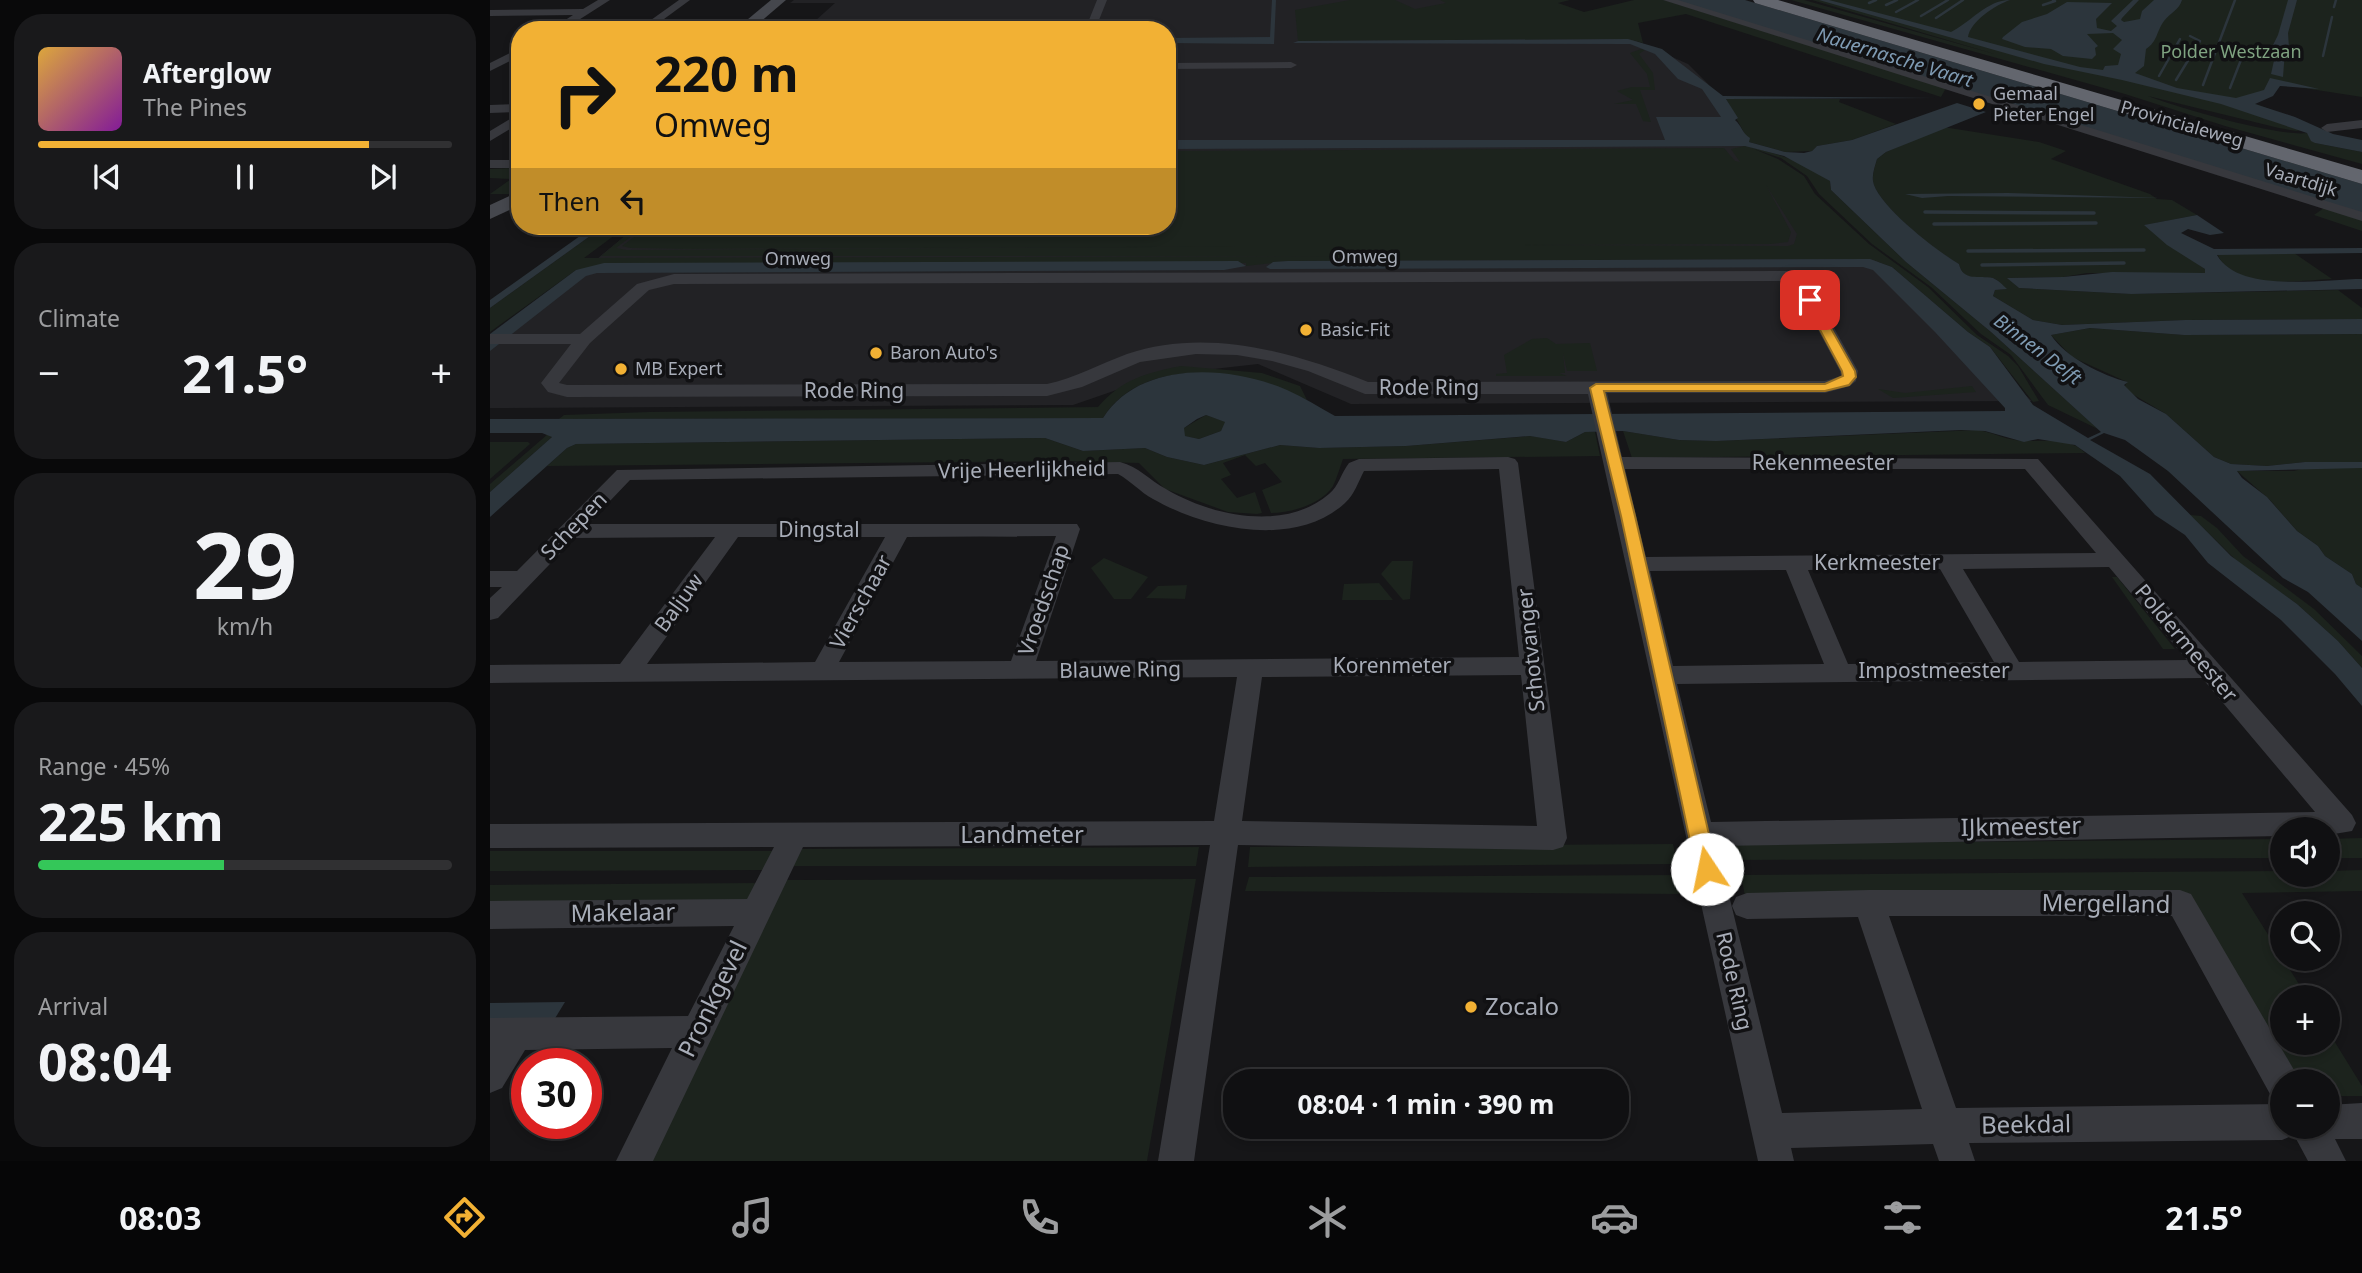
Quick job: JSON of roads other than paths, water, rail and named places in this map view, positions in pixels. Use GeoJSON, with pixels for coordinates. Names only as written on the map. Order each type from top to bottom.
{"type":"FeatureCollection","features":[{"type":"Feature","properties":{"kind":"highway","name":"Provincialeweg"},"geometry":{"type":"LineString","coordinates":[[1761,0],[2362,177]]}},
{"type":"Feature","properties":{"kind":"highway","name":"Provincialeweg"},"geometry":{"type":"LineString","coordinates":[[1781,0],[2362,167]]}},
{"type":"Feature","properties":{"kind":"street"},"geometry":{"type":"LineString","coordinates":[[569,21],[605,0]]}},
{"type":"Feature","properties":{"kind":"street"},"geometry":{"type":"LineString","coordinates":[[655,21],[685,0]]}},
{"type":"Feature","properties":{"kind":"street"},"geometry":{"type":"LineString","coordinates":[[753,21],[779,0]]}},
{"type":"Feature","properties":{"kind":"street"},"geometry":{"type":"LineString","coordinates":[[1094,21],[1102,0]]}},
{"type":"Feature","properties":{"kind":"street","name":"Vaartdijk"},"geometry":{"type":"LineString","coordinates":[[1668,0],[2362,217]]}},
{"type":"Feature","properties":{"kind":"street"},"geometry":{"type":"LineString","coordinates":[[490,13],[584,12]]}},
{"type":"Feature","properties":{"kind":"street"},"geometry":{"type":"LineString","coordinates":[[490,25],[513,13]]}},
{"type":"Feature","properties":{"kind":"street"},"geometry":{"type":"LineString","coordinates":[[500,49],[511,50]]}},
{"type":"Feature","properties":{"kind":"street"},"geometry":{"type":"LineString","coordinates":[[490,68],[511,55]]}},
{"type":"Feature","properties":{"kind":"street"},"geometry":{"type":"LineString","coordinates":[[1176,66],[1292,65]]}},
{"type":"Feature","properties":{"kind":"street"},"geometry":{"type":"LineString","coordinates":[[490,109],[511,108]]}},
{"type":"Feature","properties":{"kind":"street"},"geometry":{"type":"LineString","coordinates":[[490,137],[511,123]]}},
{"type":"Feature","properties":{"kind":"street"},"geometry":{"type":"LineString","coordinates":[[2327,128],[2362,124]]}},
{"type":"Feature","properties":{"kind":"street"},"geometry":{"type":"LineString","coordinates":[[490,164],[511,164]]}},
{"type":"Feature","properties":{"kind":"street"},"geometry":{"type":"LineString","coordinates":[[490,214],[511,202]]}},
{"type":"Feature","properties":{"kind":"street","name":"Omweg"},"geometry":{"type":"LineString","coordinates":[[584,339],[643,288],[674,279],[1797,276],[1850,377],[1844,382],[1825,387],[1596,388]]}},
{"type":"Feature","properties":{"kind":"street"},"geometry":{"type":"LineString","coordinates":[[490,339],[584,339]]}},
{"type":"Feature","properties":{"kind":"street","name":"Rode Ring"},"geometry":{"type":"LineString","coordinates":[[584,339],[552,377],[550,383],[554,388],[567,391],[1047,390],[1076,383],[1134,358],[1160,352],[1196,349],[1224,349],[1274,356],[1314,367],[1365,388],[1596,388],[1773,1146]]}},
{"type":"Feature","properties":{"kind":"street","name":"Rekenmeester"},"geometry":{"type":"LineString","coordinates":[[1609,438],[2031,463]]}},
{"type":"Feature","properties":{"kind":"street","name":"Vrije Heerlijkheid"},"geometry":{"type":"LineString","coordinates":[[625,474],[1120,468],[1129,471],[1160,495],[1192,508],[1233,519],[1269,523],[1300,518],[1334,500],[1344,491],[1353,470],[1359,465],[1508,463]]}},
{"type":"Feature","properties":{"kind":"street","name":"Schotvanger"},"geometry":{"type":"LineString","coordinates":[[1508,463],[1553,838]]}},
{"type":"Feature","properties":{"kind":"street","name":"Poldermeester"},"geometry":{"type":"LineString","coordinates":[[2031,463],[2206,669],[2342,823]]}},
{"type":"Feature","properties":{"kind":"street","name":"Schepen"},"geometry":{"type":"LineString","coordinates":[[523,579],[625,474]]}},
{"type":"Feature","properties":{"kind":"street","name":"Dingstal"},"geometry":{"type":"LineString","coordinates":[[568,531],[1069,529]]}},
{"type":"Feature","properties":{"kind":"street","name":"Vroedschap"},"geometry":{"type":"LineString","coordinates":[[1020,671],[1069,529]]}},
{"type":"Feature","properties":{"kind":"street","name":"Baljuw"},"geometry":{"type":"LineString","coordinates":[[625,675],[732,530]]}},
{"type":"Feature","properties":{"kind":"street","name":"Vierschaar"},"geometry":{"type":"LineString","coordinates":[[821,673],[900,530]]}},
{"type":"Feature","properties":{"kind":"street","name":"Kerkmeester"},"geometry":{"type":"LineString","coordinates":[[1639,564],[2115,560]]}},
{"type":"Feature","properties":{"kind":"street"},"geometry":{"type":"LineString","coordinates":[[1794,563],[1839,671]]}},
{"type":"Feature","properties":{"kind":"street"},"geometry":{"type":"LineString","coordinates":[[1948,563],[2011,670]]}},
{"type":"Feature","properties":{"kind":"street"},"geometry":{"type":"LineString","coordinates":[[490,579],[523,579]]}},
{"type":"Feature","properties":{"kind":"street"},"geometry":{"type":"LineString","coordinates":[[490,612],[523,579]]}},
{"type":"Feature","properties":{"kind":"street","name":"Korenmeter"},"geometry":{"type":"LineString","coordinates":[[1251,668],[1533,666]]}},
{"type":"Feature","properties":{"kind":"street"},"geometry":{"type":"LineString","coordinates":[[1176,1161],[1251,668]]}},
{"type":"Feature","properties":{"kind":"street","name":"Blauwe Ring"},"geometry":{"type":"LineString","coordinates":[[490,674],[1251,668]]}},
{"type":"Feature","properties":{"kind":"street","name":"Impostmeester"},"geometry":{"type":"LineString","coordinates":[[1663,675],[2206,669]]}},
{"type":"Feature","properties":{"kind":"street","name":"IJkmeester"},"geometry":{"type":"LineString","coordinates":[[1700,834],[2342,823]]}},
{"type":"Feature","properties":{"kind":"street","name":"Landmeter"},"geometry":{"type":"LineString","coordinates":[[490,836],[793,837],[1228,833],[1553,838]]}},
{"type":"Feature","properties":{"kind":"street","name":"Pronkgevel"},"geometry":{"type":"LineString","coordinates":[[634,1161],[793,837]]}},
{"type":"Feature","properties":{"kind":"street"},"geometry":{"type":"LineString","coordinates":[[1869,903],[1957,1161]]}},
{"type":"Feature","properties":{"kind":"street","name":"Mergelland"},"geometry":{"type":"LineString","coordinates":[[1747,905],[2180,903],[2275,1069]]}},
{"type":"Feature","properties":{"kind":"street","name":"Makelaar"},"geometry":{"type":"LineString","coordinates":[[490,915],[756,912]]}},
{"type":"Feature","properties":{"kind":"street"},"geometry":{"type":"LineString","coordinates":[[490,1076],[503,1034],[697,1032]]}},
{"type":"Feature","properties":{"kind":"street"},"geometry":{"type":"LineString","coordinates":[[2340,1122],[2362,1121]]}},
{"type":"Feature","properties":{"kind":"street","name":"Beekdal"},"geometry":{"type":"LineString","coordinates":[[1773,1146],[1945,1126],[2270,1122]]}},
{"type":"Feature","properties":{"kind":"street"},"geometry":{"type":"LineString","coordinates":[[2315,1139],[2328,1161]]}},
{"type":"Feature","properties":{"kind":"water"},"geometry":{"type":"Polygon","coordinates":[[[1272,0],[1276,0],[1274,44],[1176,43],[1176,38],[1270,37],[1272,0]]]}},
{"type":"Feature","properties":{"kind":"water","name":"Nauernasche Vaart"},"geometry":{"type":"Polygon","coordinates":[[[1675,0],[1745,0],[2362,184],[2362,215],[1675,0]]]}},
{"type":"Feature","properties":{"kind":"water"},"geometry":{"type":"Polygon","coordinates":[[[1819,0],[1829,0],[1951,32],[1986,7],[2010,0],[1984,15],[1973,26],[1968,37],[2080,67],[2103,70],[2105,66],[2118,65],[2121,54],[2113,49],[2122,40],[2113,33],[2087,34],[2098,46],[2092,59],[2063,56],[2051,49],[2025,47],[2002,39],[2022,22],[2047,14],[2067,2],[2112,3],[2096,19],[2097,28],[2111,31],[2117,26],[2111,21],[2133,0],[2139,0],[2122,18],[2124,22],[2140,19],[2142,11],[2154,0],[2182,0],[2146,49],[2144,66],[2135,73],[2177,88],[2236,98],[2264,90],[2270,78],[2319,89],[2280,86],[2273,96],[2255,104],[2295,117],[2333,134],[2362,140],[2362,152],[2315,143],[2307,133],[2221,104],[2044,64],[1819,0]]]}},
{"type":"Feature","properties":{"kind":"water"},"geometry":{"type":"Polygon","coordinates":[[[2288,0],[2297,0],[2288,33],[2289,48],[2285,51],[2283,77],[2271,74],[2275,56],[2272,47],[2288,0]]]}},
{"type":"Feature","properties":{"kind":"water","name":"Binnen Delft"},"geometry":{"type":"Polygon","coordinates":[[[1628,39],[1662,49],[1723,96],[1936,98],[1726,99],[1738,118],[1735,120],[1750,138],[1749,142],[1785,152],[1804,153],[1817,146],[1852,140],[1957,103],[1986,112],[1886,152],[1877,159],[1873,181],[1885,202],[1909,227],[1959,264],[1968,276],[1999,281],[2007,289],[1995,290],[1993,296],[2033,320],[2062,325],[2185,320],[2362,319],[2362,334],[2184,335],[2090,328],[2051,335],[2075,358],[2107,375],[2128,382],[2124,385],[2138,399],[2166,414],[2214,457],[2231,464],[2267,466],[2305,462],[2362,462],[2362,468],[2237,471],[2267,497],[2297,531],[2318,546],[2325,556],[2352,574],[2356,584],[2362,588],[2362,641],[2308,592],[2283,578],[2168,471],[2125,440],[2104,433],[2090,440],[2150,474],[2231,556],[2297,604],[2338,641],[2362,668],[2362,706],[2335,674],[2281,620],[2208,563],[2185,535],[2155,515],[2120,476],[2075,445],[2038,439],[2024,442],[1985,431],[1716,441],[1679,440],[1623,431],[1585,432],[1566,442],[1530,436],[1406,446],[1319,448],[1280,445],[1204,465],[1167,457],[1145,448],[1083,451],[1045,438],[576,444],[567,448],[490,517],[490,492],[552,437],[542,433],[490,433],[490,419],[1103,418],[1119,399],[1139,386],[1162,377],[1187,373],[1239,376],[1264,382],[1293,393],[1335,416],[2005,411],[1935,332],[1873,270],[1863,267],[1266,267],[1273,262],[1288,261],[1870,259],[1892,267],[1968,332],[1990,347],[2033,405],[2088,438],[2101,432],[1991,332],[1906,262],[1831,190],[1830,181],[1784,156],[1745,146],[1176,149],[1176,140],[1665,140],[1656,117],[1721,117],[1702,89],[1678,79],[1655,54],[1630,44],[1293,43],[1628,39]],[[1206,415],[1184,428],[1185,436],[1199,439],[1221,431],[1225,422],[1206,415]]]}},
{"type":"Feature","properties":{"kind":"water"},"geometry":{"type":"Polygon","coordinates":[[[2008,193],[2161,198],[1922,198],[1905,194],[2008,193]]]}},
{"type":"Feature","properties":{"kind":"water"},"geometry":{"type":"Polygon","coordinates":[[[2197,215],[2224,233],[2210,235],[2188,229],[2181,233],[2214,249],[2362,248],[2362,253],[2217,255],[2228,267],[2243,275],[2262,280],[2304,282],[2362,279],[2362,289],[2131,294],[2019,288],[2007,278],[2063,277],[2112,272],[2205,273],[2205,269],[2167,245],[2144,225],[2197,215]]]}},
{"type":"Feature","properties":{"kind":"water"},"geometry":{"type":"Polygon","coordinates":[[[581,235],[591,235],[490,308],[490,300],[581,235]]]}},
{"type":"Feature","properties":{"kind":"water"},"geometry":{"type":"Polygon","coordinates":[[[1238,261],[1246,266],[1224,270],[597,273],[586,276],[490,351],[490,334],[576,270],[604,263],[1238,261]]]}},
{"type":"Feature","properties":{"kind":"water"},"geometry":{"type":"Polygon","coordinates":[[[565,1002],[554,1020],[490,1021],[490,1003],[565,1002]]]}},
{"type":"Feature","properties":{"kind":"waterway"},"geometry":{"type":"LineString","coordinates":[[1869,3],[1876,0]]}},
{"type":"Feature","properties":{"kind":"waterway"},"geometry":{"type":"LineString","coordinates":[[1886,5],[1897,0]]}},
{"type":"Feature","properties":{"kind":"waterway"},"geometry":{"type":"LineString","coordinates":[[1896,12],[1918,0]]}},
{"type":"Feature","properties":{"kind":"waterway"},"geometry":{"type":"LineString","coordinates":[[1921,16],[1948,0]]}},
{"type":"Feature","properties":{"kind":"waterway"},"geometry":{"type":"LineString","coordinates":[[1936,18],[1963,0]]}},
{"type":"Feature","properties":{"kind":"waterway"},"geometry":{"type":"LineString","coordinates":[[2043,5],[2055,1],[2053,0]]}},
{"type":"Feature","properties":{"kind":"waterway"},"geometry":{"type":"LineString","coordinates":[[2203,85],[2235,0]]}},
{"type":"Feature","properties":{"kind":"waterway"},"geometry":{"type":"LineString","coordinates":[[2334,7],[2336,0]]}},
{"type":"Feature","properties":{"kind":"waterway"},"geometry":{"type":"LineString","coordinates":[[2323,56],[2332,17]]}},
{"type":"Feature","properties":{"kind":"waterway"},"geometry":{"type":"LineString","coordinates":[[2176,80],[2200,41],[2190,36]]}},
{"type":"Feature","properties":{"kind":"waterway"},"geometry":{"type":"LineString","coordinates":[[2159,76],[2180,39]]}},
{"type":"Feature","properties":{"kind":"waterway"},"geometry":{"type":"LineString","coordinates":[[2230,88],[2246,47]]}},
{"type":"Feature","properties":{"kind":"waterway"},"geometry":{"type":"LineString","coordinates":[[1925,212],[2094,213]]}},
{"type":"Feature","properties":{"kind":"waterway"},"geometry":{"type":"LineString","coordinates":[[1934,224],[2096,223]]}},
{"type":"Feature","properties":{"kind":"waterway"},"geometry":{"type":"LineString","coordinates":[[1968,251],[2144,250]]}},
{"type":"Feature","properties":{"kind":"waterway"},"geometry":{"type":"LineString","coordinates":[[1982,265],[2124,263]]}},
{"type":"Feature","properties":{"kind":"place","name":"Gemaal Pieter Engel"},"geometry":{"type":"Point","coordinates":[1979,104]}},
{"type":"Feature","properties":{"kind":"place","name":"Basic-Fit"},"geometry":{"type":"Point","coordinates":[1306,330]}},
{"type":"Feature","properties":{"kind":"place","name":"Baron Auto's"},"geometry":{"type":"Point","coordinates":[876,353]}},
{"type":"Feature","properties":{"kind":"place","name":"MB Expert"},"geometry":{"type":"Point","coordinates":[621,369]}},
{"type":"Feature","properties":{"kind":"place","name":"Zocalo"},"geometry":{"type":"Point","coordinates":[1471,1007]}},
{"type":"Feature","properties":{"kind":"park label","name":"Polder Westzaan"},"geometry":{"type":"Point","coordinates":[2231,52]}}]}
